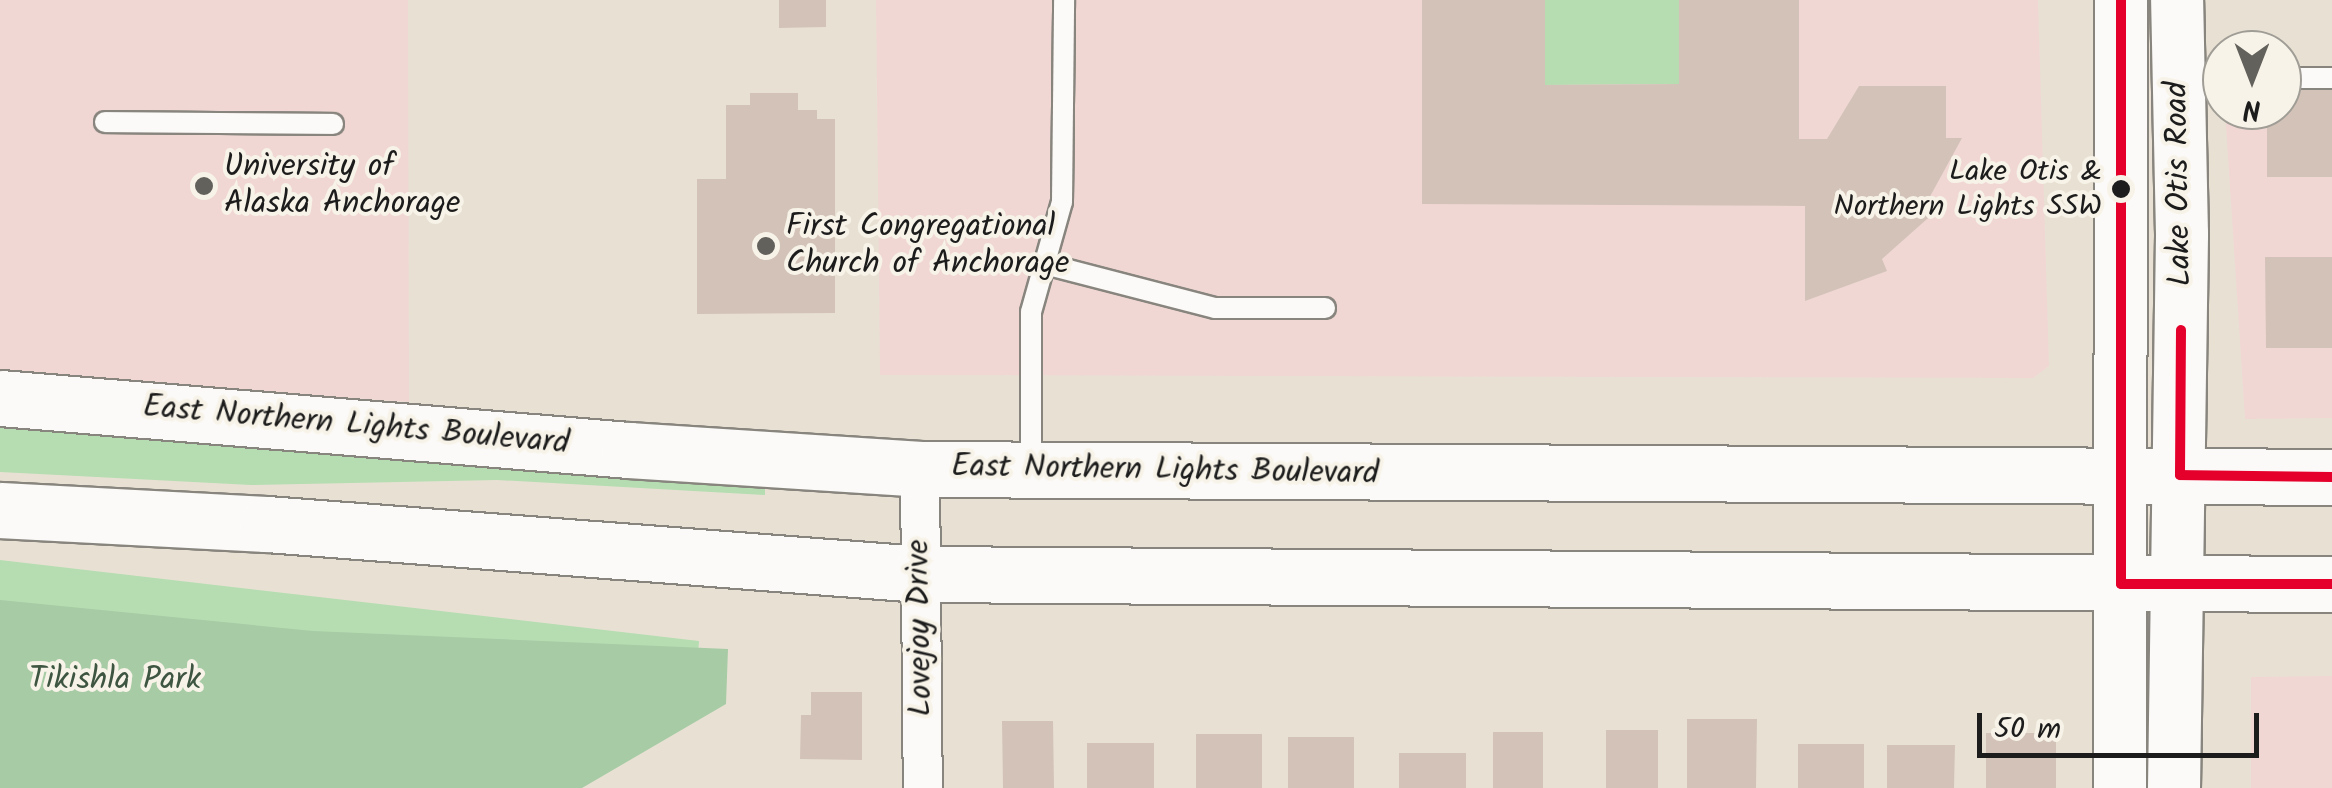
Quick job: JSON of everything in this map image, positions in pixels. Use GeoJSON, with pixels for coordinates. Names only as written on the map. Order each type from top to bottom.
{"type":"FeatureCollection","features":[{"type":"Feature","properties":{"kind":"main road","name":"Lake Otis Road"},"geometry":{"type":"LineString","coordinates":[[2120,788],[2121,0]]}},
{"type":"Feature","properties":{"kind":"main road","name":"Lake Otis Road"},"geometry":{"type":"LineString","coordinates":[[2174,788],[2180,476],[2200,79],[2177,0]]}},
{"type":"Feature","properties":{"kind":"main road","name":"East Northern Lights Boulevard"},"geometry":{"type":"LineString","coordinates":[[0,398],[630,450],[920,468],[2332,477]]}},
{"type":"Feature","properties":{"kind":"main road"},"geometry":{"type":"LineString","coordinates":[[0,510],[267,524],[920,574],[2332,584]]}},
{"type":"Feature","properties":{"kind":"street","name":"Lovejoy Drive"},"geometry":{"type":"LineString","coordinates":[[920,468],[923,788]]}},
{"type":"Feature","properties":{"kind":"lane"},"geometry":{"type":"LineString","coordinates":[[1031,470],[1031,312],[1062,202],[1064,0]]}},
{"type":"Feature","properties":{"kind":"lane"},"geometry":{"type":"LineString","coordinates":[[2302,78],[2332,78]]}},
{"type":"Feature","properties":{"kind":"lane"},"geometry":{"type":"LineString","coordinates":[[104,122],[333,124]]}},
{"type":"Feature","properties":{"kind":"lane"},"geometry":{"type":"LineString","coordinates":[[1045,264],[1216,308],[1325,308]]}},
{"type":"Feature","properties":{"kind":"shaded area","name":"University of Alaska Anchorage"},"geometry":{"type":"Polygon","coordinates":[[[0,0],[408,0],[409,402],[0,373],[0,0]]]}},
{"type":"Feature","properties":{"kind":"shaded area"},"geometry":{"type":"Polygon","coordinates":[[[876,0],[2038,0],[2049,366],[2033,378],[880,375],[876,0]]]}},
{"type":"Feature","properties":{"kind":"shaded area"},"geometry":{"type":"Polygon","coordinates":[[[2332,80],[2332,418],[2245,419],[2226,130],[2302,130],[2302,98],[2332,80]]]}},
{"type":"Feature","properties":{"kind":"shaded area"},"geometry":{"type":"Polygon","coordinates":[[[2332,676],[2332,788],[2251,788],[2251,677],[2332,676]]]}},
{"type":"Feature","properties":{"kind":"green space"},"geometry":{"type":"Polygon","coordinates":[[[1545,0],[1679,0],[1679,84],[1545,85],[1545,0]]]}},
{"type":"Feature","properties":{"kind":"green space"},"geometry":{"type":"Polygon","coordinates":[[[0,408],[765,470],[765,495],[497,480],[251,485],[0,472],[0,408]]]}},
{"type":"Feature","properties":{"kind":"green space","name":"Tikishla Park"},"geometry":{"type":"Polygon","coordinates":[[[0,560],[699,641],[697,669],[0,788],[0,560]]]}},
{"type":"Feature","properties":{"kind":"green space","name":"Tikishla Park"},"geometry":{"type":"Polygon","coordinates":[[[0,600],[313,631],[728,649],[726,704],[582,788],[0,788],[0,600]]]}},
{"type":"Feature","properties":{"kind":"building"},"geometry":{"type":"Polygon","coordinates":[[[779,0],[826,0],[826,27],[779,28],[779,0]]]}},
{"type":"Feature","properties":{"kind":"building"},"geometry":{"type":"Polygon","coordinates":[[[1422,0],[1545,0],[1545,85],[1679,84],[1679,0],[1799,0],[1799,139],[1827,139],[1859,86],[1946,86],[1946,138],[1962,138],[1927,202],[1936,211],[1882,259],[1887,271],[1805,301],[1805,206],[1422,204],[1422,0]]]}},
{"type":"Feature","properties":{"kind":"building"},"geometry":{"type":"Polygon","coordinates":[[[2302,80],[2332,80],[2332,177],[2267,177],[2267,130],[2302,130],[2302,80]]]}},
{"type":"Feature","properties":{"kind":"building","name":"First Congregational Church of Anchorage"},"geometry":{"type":"Polygon","coordinates":[[[750,93],[798,93],[798,110],[817,110],[817,119],[835,119],[835,313],[697,314],[697,179],[726,179],[726,105],[750,105],[750,93]]]}},
{"type":"Feature","properties":{"kind":"building"},"geometry":{"type":"Polygon","coordinates":[[[2265,257],[2332,257],[2332,348],[2266,348],[2265,257]]]}},
{"type":"Feature","properties":{"kind":"building"},"geometry":{"type":"Polygon","coordinates":[[[811,692],[862,692],[862,760],[800,759],[801,715],[811,715],[811,692]]]}},
{"type":"Feature","properties":{"kind":"building"},"geometry":{"type":"Polygon","coordinates":[[[1687,719],[1757,719],[1756,788],[1687,788],[1687,719]]]}},
{"type":"Feature","properties":{"kind":"building"},"geometry":{"type":"Polygon","coordinates":[[[1002,721],[1053,721],[1054,788],[1003,788],[1002,721]]]}},
{"type":"Feature","properties":{"kind":"building"},"geometry":{"type":"Polygon","coordinates":[[[1606,730],[1658,730],[1658,788],[1606,788],[1606,730]]]}},
{"type":"Feature","properties":{"kind":"building"},"geometry":{"type":"Polygon","coordinates":[[[1493,732],[1543,732],[1543,788],[1493,788],[1493,732]]]}},
{"type":"Feature","properties":{"kind":"building"},"geometry":{"type":"Polygon","coordinates":[[[1986,733],[2056,733],[2056,788],[1986,788],[1986,733]]]}},
{"type":"Feature","properties":{"kind":"building"},"geometry":{"type":"Polygon","coordinates":[[[1196,734],[1262,734],[1262,788],[1196,788],[1196,734]]]}},
{"type":"Feature","properties":{"kind":"building"},"geometry":{"type":"Polygon","coordinates":[[[1288,737],[1354,737],[1354,788],[1288,788],[1288,737]]]}},
{"type":"Feature","properties":{"kind":"building"},"geometry":{"type":"Polygon","coordinates":[[[1087,743],[1154,743],[1154,788],[1087,788],[1087,743]]]}},
{"type":"Feature","properties":{"kind":"building"},"geometry":{"type":"Polygon","coordinates":[[[1798,744],[1864,744],[1864,788],[1798,788],[1798,744]]]}},
{"type":"Feature","properties":{"kind":"building"},"geometry":{"type":"Polygon","coordinates":[[[1887,745],[1955,745],[1954,788],[1887,788],[1887,745]]]}},
{"type":"Feature","properties":{"kind":"building"},"geometry":{"type":"Polygon","coordinates":[[[1399,753],[1466,753],[1466,788],[1399,788],[1399,753]]]}},
{"type":"Feature","properties":{"kind":"transit line"},"geometry":{"type":"LineString","coordinates":[[2121,0],[2121,584],[2332,584]]}},
{"type":"Feature","properties":{"kind":"transit line"},"geometry":{"type":"LineString","coordinates":[[2181,330],[2180,475],[2332,477]]}},
{"type":"Feature","properties":{"kind":"place","name":"University of Alaska Anchorage"},"geometry":{"type":"Point","coordinates":[204,186]}},
{"type":"Feature","properties":{"kind":"place","name":"Lake Otis & Northern Lights SSW"},"geometry":{"type":"Point","coordinates":[2121,189]}},
{"type":"Feature","properties":{"kind":"place","name":"First Congregational Church of Anchorage"},"geometry":{"type":"Point","coordinates":[766,246]}}]}
